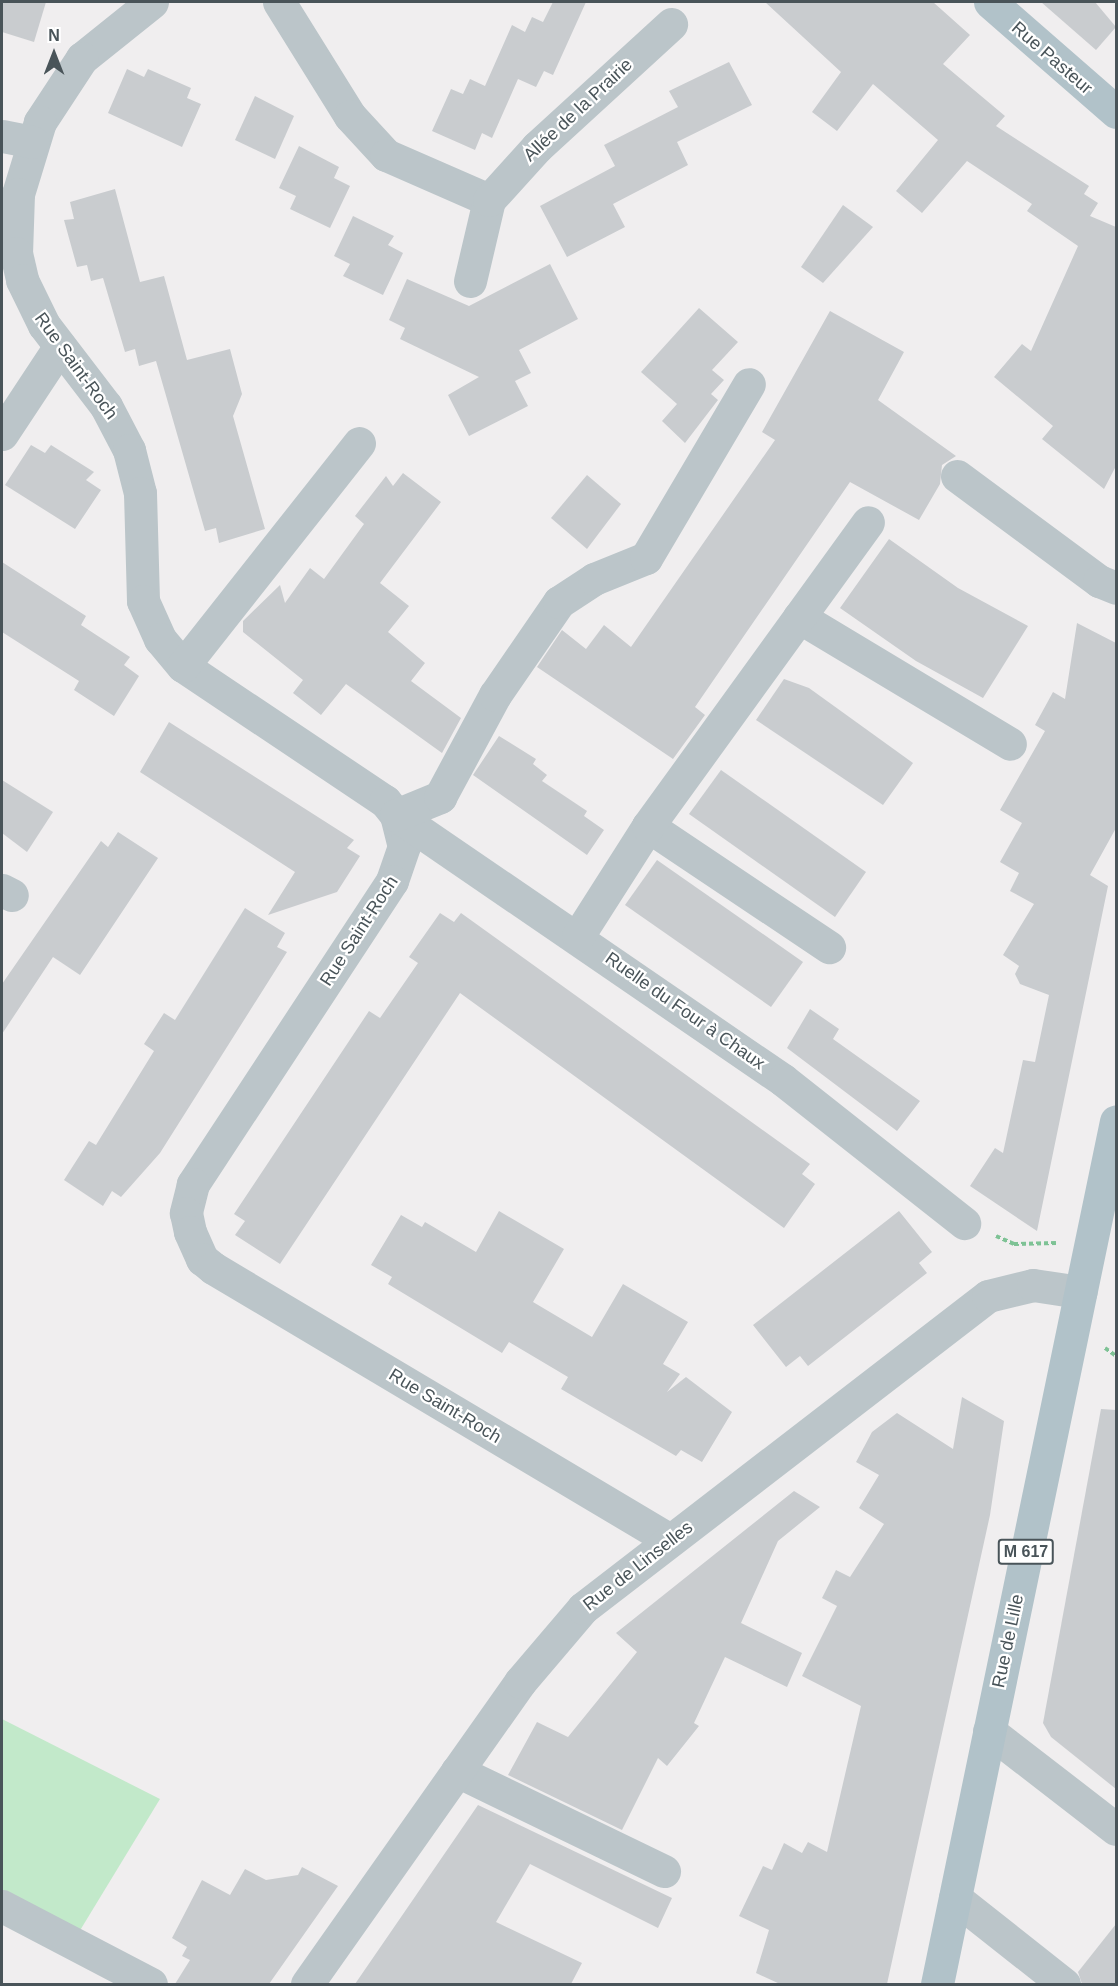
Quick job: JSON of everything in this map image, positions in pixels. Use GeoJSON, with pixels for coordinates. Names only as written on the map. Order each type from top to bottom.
{"type":"FeatureCollection","features":[{"type":"Feature","properties":{"kind":"main road","name":"Rue Pasteur"},"geometry":{"type":"LineString","coordinates":[[990,2],[1116,112]]}},
{"type":"Feature","properties":{"kind":"main road","name":"Rue de Lille"},"geometry":{"type":"LineString","coordinates":[[937,1984],[1116,1121]]}},
{"type":"Feature","properties":{"kind":"street","name":"Rue Saint-Roch"},"geometry":{"type":"LineString","coordinates":[[152,2],[82,58],[54,97],[17,139],[16,253],[33,304],[60,346],[106,406],[129,450],[140,492],[143,602],[160,639],[183,666],[371,790],[396,815],[404,846],[392,881],[193,1184],[186,1213],[195,1246],[213,1268],[670,1540]]}},
{"type":"Feature","properties":{"kind":"street"},"geometry":{"type":"LineString","coordinates":[[279,2],[350,116],[386,154],[489,200]]}},
{"type":"Feature","properties":{"kind":"street","name":"Allée de la Prairie"},"geometry":{"type":"LineString","coordinates":[[470,281],[489,200],[537,147],[670,24]]}},
{"type":"Feature","properties":{"kind":"street"},"geometry":{"type":"LineString","coordinates":[[2,434],[60,346]]}},
{"type":"Feature","properties":{"kind":"street"},"geometry":{"type":"LineString","coordinates":[[396,815],[440,797],[495,694],[559,602],[594,579],[646,558],[749,384]]}},
{"type":"Feature","properties":{"kind":"street"},"geometry":{"type":"LineString","coordinates":[[183,666],[359,443]]}},
{"type":"Feature","properties":{"kind":"street"},"geometry":{"type":"LineString","coordinates":[[957,476],[1099,581],[1116,588]]}},
{"type":"Feature","properties":{"kind":"street"},"geometry":{"type":"LineString","coordinates":[[578,936],[648,826],[868,522]]}},
{"type":"Feature","properties":{"kind":"street"},"geometry":{"type":"LineString","coordinates":[[799,617],[1010,744]]}},
{"type":"Feature","properties":{"kind":"street","name":"Ruelle du Four à Chaux"},"geometry":{"type":"LineString","coordinates":[[396,815],[578,936],[817,1105],[963,1223]]}},
{"type":"Feature","properties":{"kind":"street"},"geometry":{"type":"LineString","coordinates":[[648,826],[829,947]]}},
{"type":"Feature","properties":{"kind":"street","name":"Rue de Linselles"},"geometry":{"type":"LineString","coordinates":[[307,1984],[457,1771],[563,1627],[670,1540],[988,1296],[1033,1286],[1080,1292]]}},
{"type":"Feature","properties":{"kind":"street"},"geometry":{"type":"LineString","coordinates":[[989,1731],[1116,1829]]}},
{"type":"Feature","properties":{"kind":"street"},"geometry":{"type":"LineString","coordinates":[[457,1771],[664,1871]]}},
{"type":"Feature","properties":{"kind":"street"},"geometry":{"type":"LineString","coordinates":[[955,1898],[1064,1984]]}},
{"type":"Feature","properties":{"kind":"street"},"geometry":{"type":"LineString","coordinates":[[2,1906],[151,1984]]}},
{"type":"Feature","properties":{"kind":"path"},"geometry":{"type":"LineString","coordinates":[[963,1223],[1014,1244],[1053,1244],[1094,1231]]}},
{"type":"Feature","properties":{"kind":"green space"},"geometry":{"type":"Polygon","coordinates":[[[2,1719],[160,1799],[76,1937],[2,1897],[2,1719]]]}},
{"type":"Feature","properties":{"kind":"building"},"geometry":{"type":"Polygon","coordinates":[[[2,2],[46,2],[34,42],[2,32],[2,2]]]}},
{"type":"Feature","properties":{"kind":"building"},"geometry":{"type":"Polygon","coordinates":[[[553,2],[586,2],[553,75],[544,71],[536,87],[518,79],[492,138],[482,133],[475,150],[432,131],[451,89],[463,94],[470,79],[485,86],[512,25],[525,32],[532,17],[543,22],[553,2]]]}},
{"type":"Feature","properties":{"kind":"building"},"geometry":{"type":"Polygon","coordinates":[[[765,2],[933,2],[970,35],[943,64],[1005,116],[996,126],[1089,186],[1084,194],[1098,203],[1090,216],[1116,227],[1116,466],[1104,489],[1042,439],[1053,426],[994,377],[1022,344],[1031,351],[1078,246],[1027,211],[1032,204],[967,161],[922,213],[896,191],[938,140],[873,84],[837,131],[812,112],[841,72],[765,2]]]}},
{"type":"Feature","properties":{"kind":"building"},"geometry":{"type":"Polygon","coordinates":[[[1041,2],[1095,2],[1116,27],[1096,50],[1041,2]]]}},
{"type":"Feature","properties":{"kind":"building"},"geometry":{"type":"Polygon","coordinates":[[[729,62],[752,105],[677,142],[688,165],[613,204],[625,227],[567,257],[540,206],[615,166],[604,145],[678,107],[669,91],[729,62]]]}},
{"type":"Feature","properties":{"kind":"building"},"geometry":{"type":"Polygon","coordinates":[[[127,69],[144,77],[148,69],[191,88],[187,98],[201,104],[182,147],[108,113],[127,69]]]}},
{"type":"Feature","properties":{"kind":"building"},"geometry":{"type":"Polygon","coordinates":[[[255,96],[294,116],[275,159],[235,140],[255,96]]]}},
{"type":"Feature","properties":{"kind":"building"},"geometry":{"type":"Polygon","coordinates":[[[299,146],[339,167],[334,178],[350,186],[330,228],[290,209],[296,196],[279,188],[299,146]]]}},
{"type":"Feature","properties":{"kind":"building"},"geometry":{"type":"Polygon","coordinates":[[[115,189],[140,282],[164,276],[187,360],[230,349],[242,394],[233,416],[265,529],[219,543],[216,528],[205,531],[156,361],[139,366],[135,349],[125,352],[103,278],[91,281],[87,265],[77,267],[64,220],[74,219],[70,202],[115,189]]]}},
{"type":"Feature","properties":{"kind":"building"},"geometry":{"type":"Polygon","coordinates":[[[843,205],[873,227],[823,283],[801,267],[843,205]]]}},
{"type":"Feature","properties":{"kind":"building"},"geometry":{"type":"Polygon","coordinates":[[[353,216],[394,236],[388,245],[403,253],[383,295],[343,276],[350,264],[334,256],[353,216]]]}},
{"type":"Feature","properties":{"kind":"building"},"geometry":{"type":"Polygon","coordinates":[[[550,264],[578,319],[519,350],[531,373],[515,381],[528,406],[469,436],[448,395],[479,377],[400,339],[405,328],[389,320],[407,279],[469,306],[550,264]]]}},
{"type":"Feature","properties":{"kind":"building"},"geometry":{"type":"Polygon","coordinates":[[[699,308],[738,342],[712,370],[724,380],[711,394],[718,400],[685,443],[662,421],[677,404],[641,372],[699,308]]]}},
{"type":"Feature","properties":{"kind":"building"},"geometry":{"type":"Polygon","coordinates":[[[830,311],[904,352],[878,400],[956,456],[942,465],[940,484],[919,520],[850,482],[695,707],[705,715],[673,759],[537,667],[562,630],[586,649],[604,625],[631,647],[775,440],[762,432],[830,311]]]}},
{"type":"Feature","properties":{"kind":"building"},"geometry":{"type":"Polygon","coordinates":[[[31,445],[45,453],[51,445],[94,472],[86,480],[101,490],[75,529],[5,485],[31,445]]]}},
{"type":"Feature","properties":{"kind":"building"},"geometry":{"type":"Polygon","coordinates":[[[403,473],[441,502],[380,583],[409,606],[388,632],[425,663],[411,681],[461,718],[442,753],[346,684],[321,715],[293,693],[303,680],[243,632],[243,621],[280,585],[285,603],[310,568],[324,579],[364,524],[355,516],[386,476],[393,486],[403,473]]]}},
{"type":"Feature","properties":{"kind":"building"},"geometry":{"type":"Polygon","coordinates":[[[587,475],[621,504],[587,549],[551,518],[587,475]]]}},
{"type":"Feature","properties":{"kind":"building"},"geometry":{"type":"Polygon","coordinates":[[[889,539],[958,588],[1028,626],[983,698],[916,661],[840,608],[889,539]]]}},
{"type":"Feature","properties":{"kind":"building"},"geometry":{"type":"Polygon","coordinates":[[[2,562],[86,616],[81,625],[130,657],[124,665],[139,676],[114,716],[74,690],[79,681],[2,632],[2,562]]]}},
{"type":"Feature","properties":{"kind":"building"},"geometry":{"type":"Polygon","coordinates":[[[1077,623],[1116,643],[1116,828],[1090,875],[1108,886],[1037,1231],[970,1186],[995,1148],[1003,1153],[1023,1060],[1035,1062],[1049,995],[1020,984],[1015,974],[1019,966],[1003,955],[1034,904],[1010,891],[1019,873],[1000,862],[1022,823],[1000,810],[1045,731],[1035,725],[1053,692],[1065,699],[1077,623]]]}},
{"type":"Feature","properties":{"kind":"building"},"geometry":{"type":"Polygon","coordinates":[[[784,679],[809,688],[913,763],[883,805],[756,720],[784,679]]]}},
{"type":"Feature","properties":{"kind":"building"},"geometry":{"type":"Polygon","coordinates":[[[169,722],[354,840],[347,848],[360,856],[337,892],[268,915],[295,872],[140,772],[169,722]]]}},
{"type":"Feature","properties":{"kind":"building"},"geometry":{"type":"Polygon","coordinates":[[[499,736],[536,759],[533,764],[547,775],[542,781],[587,811],[584,816],[604,830],[587,855],[473,775],[499,736]]]}},
{"type":"Feature","properties":{"kind":"building"},"geometry":{"type":"Polygon","coordinates":[[[721,770],[866,872],[835,917],[689,814],[721,770]]]}},
{"type":"Feature","properties":{"kind":"building"},"geometry":{"type":"Polygon","coordinates":[[[2,780],[53,812],[27,852],[2,833],[2,780]]]}},
{"type":"Feature","properties":{"kind":"building"},"geometry":{"type":"Polygon","coordinates":[[[118,832],[158,858],[80,975],[53,957],[2,1034],[2,984],[101,841],[108,847],[118,832]]]}},
{"type":"Feature","properties":{"kind":"building"},"geometry":{"type":"Polygon","coordinates":[[[657,860],[803,962],[771,1007],[625,905],[657,860]]]}},
{"type":"Feature","properties":{"kind":"building"},"geometry":{"type":"Polygon","coordinates":[[[245,908],[285,933],[277,947],[287,952],[160,1153],[121,1197],[112,1191],[103,1206],[64,1180],[89,1141],[96,1145],[154,1051],[144,1044],[164,1013],[175,1020],[245,908]]]}},
{"type":"Feature","properties":{"kind":"building"},"geometry":{"type":"Polygon","coordinates":[[[440,913],[454,922],[461,913],[810,1164],[802,1174],[815,1184],[784,1228],[460,993],[280,1264],[235,1235],[245,1221],[234,1214],[369,1011],[380,1018],[418,963],[409,957],[440,913]]]}},
{"type":"Feature","properties":{"kind":"building"},"geometry":{"type":"Polygon","coordinates":[[[810,1009],[839,1029],[833,1039],[920,1101],[897,1131],[787,1048],[810,1009]]]}},
{"type":"Feature","properties":{"kind":"building"},"geometry":{"type":"Polygon","coordinates":[[[499,1211],[564,1249],[533,1302],[592,1337],[623,1284],[688,1322],[663,1364],[680,1374],[667,1392],[686,1377],[732,1412],[702,1462],[681,1450],[676,1456],[561,1389],[568,1377],[509,1342],[502,1353],[388,1284],[392,1277],[371,1265],[401,1215],[422,1227],[425,1222],[476,1252],[499,1211]]]}},
{"type":"Feature","properties":{"kind":"building"},"geometry":{"type":"Polygon","coordinates":[[[899,1211],[932,1252],[919,1263],[927,1273],[808,1366],[800,1356],[786,1367],[753,1325],[899,1211]]]}},
{"type":"Feature","properties":{"kind":"building"},"geometry":{"type":"Polygon","coordinates":[[[962,1397],[1004,1421],[990,1515],[887,1984],[780,1984],[756,1973],[769,1930],[739,1916],[763,1866],[772,1870],[784,1843],[802,1853],[808,1842],[827,1852],[861,1706],[802,1676],[837,1606],[822,1598],[836,1570],[850,1577],[884,1524],[859,1508],[879,1475],[856,1462],[872,1432],[897,1413],[953,1449],[962,1397]]]}},
{"type":"Feature","properties":{"kind":"building"},"geometry":{"type":"Polygon","coordinates":[[[1101,1409],[1116,1410],[1116,1789],[1051,1737],[1043,1723],[1101,1409]]]}},
{"type":"Feature","properties":{"kind":"building"},"geometry":{"type":"Polygon","coordinates":[[[794,1491],[820,1507],[778,1541],[741,1623],[802,1653],[787,1687],[725,1657],[694,1723],[699,1726],[667,1766],[658,1758],[622,1830],[508,1775],[537,1722],[568,1737],[637,1652],[616,1633],[794,1491]]]}},
{"type":"Feature","properties":{"kind":"building"},"geometry":{"type":"Polygon","coordinates":[[[478,1805],[672,1898],[658,1928],[530,1864],[496,1922],[582,1963],[571,1984],[355,1984],[478,1805]]]}},
{"type":"Feature","properties":{"kind":"building"},"geometry":{"type":"Polygon","coordinates":[[[302,1867],[338,1886],[269,1984],[175,1984],[190,1960],[182,1956],[187,1947],[172,1938],[202,1880],[230,1895],[245,1869],[266,1880],[298,1875],[302,1867]]]}},
{"type":"Feature","properties":{"kind":"building"},"geometry":{"type":"Polygon","coordinates":[[[1116,1924],[1116,1984],[1082,1984],[1078,1972],[1116,1924]]]}}]}
